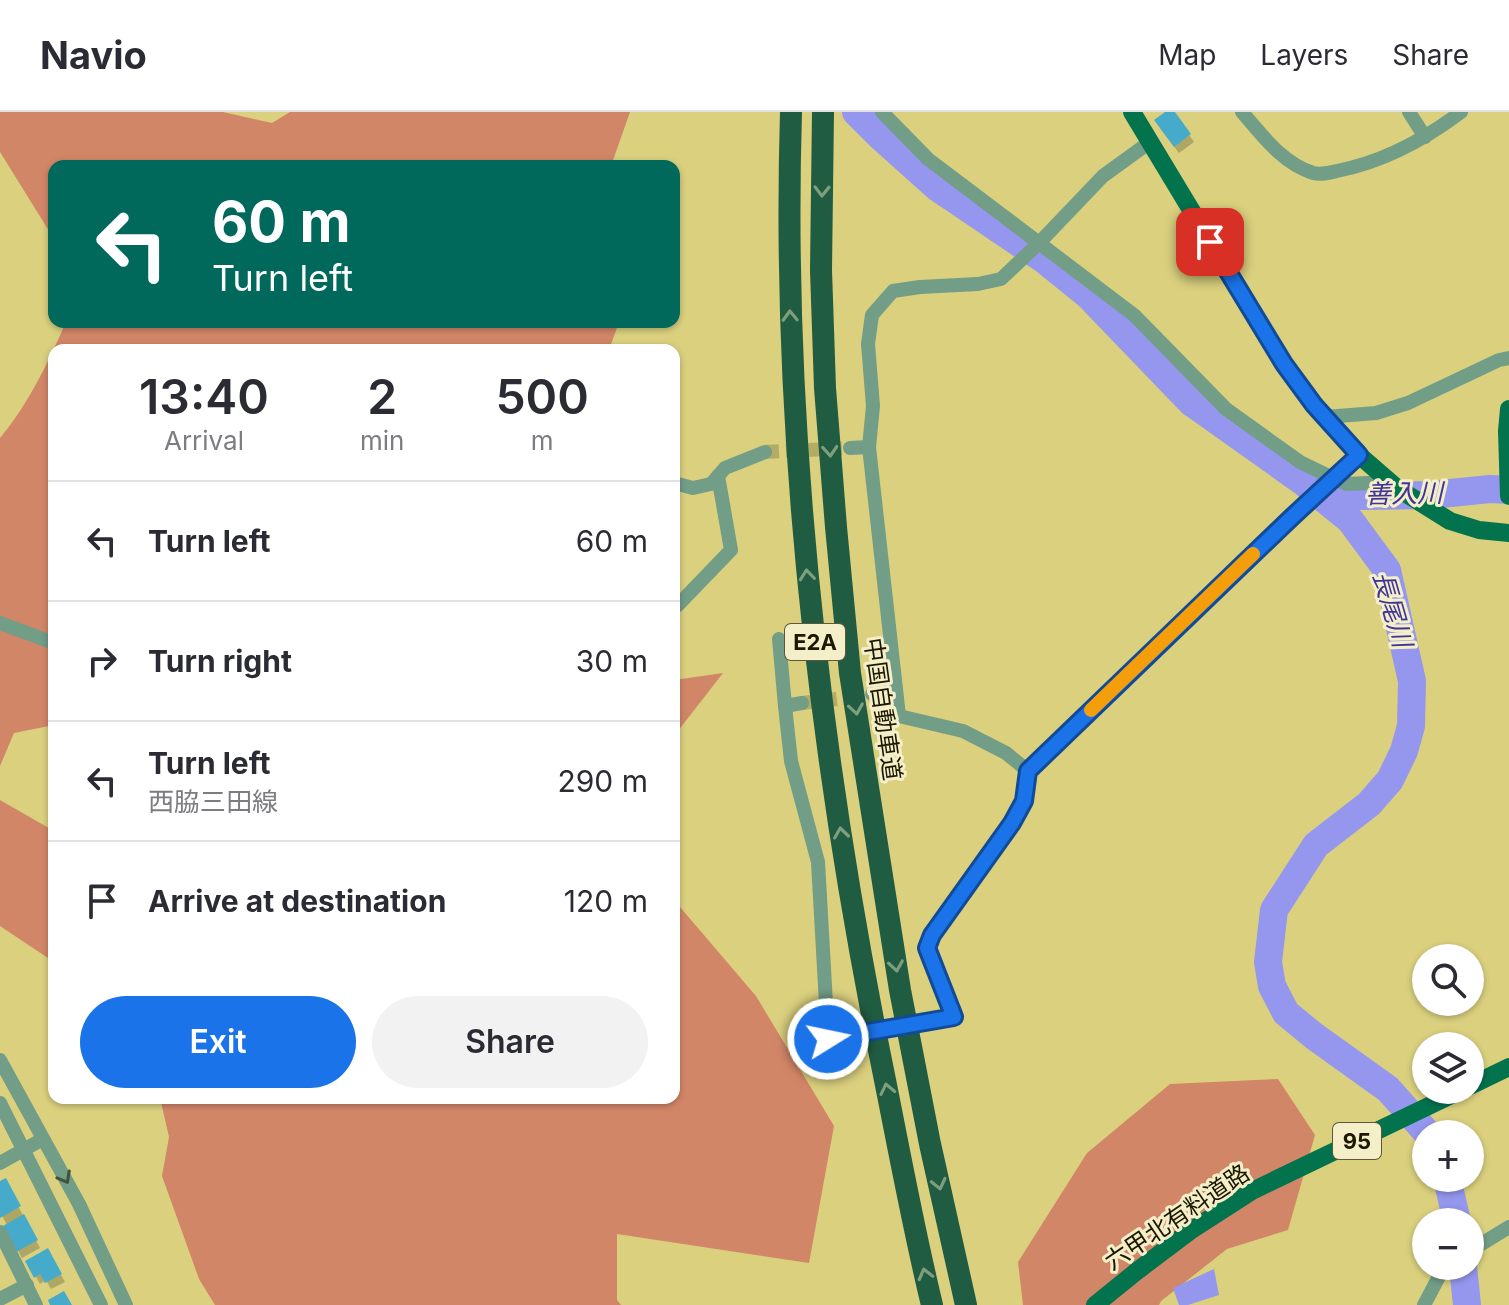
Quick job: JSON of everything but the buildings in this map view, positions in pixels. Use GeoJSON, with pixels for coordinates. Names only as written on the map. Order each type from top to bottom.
{"type":"FeatureCollection","features":[{"type":"Feature","properties":{"kind":"highway","name":"E2A"},"geometry":{"type":"LineString","coordinates":[[791,112],[788,195],[793,394],[802,528],[818,671],[846,871],[867,991],[932,1305]]}},
{"type":"Feature","properties":{"kind":"highway","name":"中国自動車道"},"geometry":{"type":"LineString","coordinates":[[822,112],[821,270],[825,388],[849,658],[900,990],[966,1305]]}},
{"type":"Feature","properties":{"kind":"main road"},"geometry":{"type":"LineString","coordinates":[[1132,112],[1284,364],[1314,405],[1359,455],[1394,485],[1450,521],[1479,530],[1509,533]]}},
{"type":"Feature","properties":{"kind":"main road"},"geometry":{"type":"LineString","coordinates":[[1509,409],[1509,496]]}},
{"type":"Feature","properties":{"kind":"main road"},"geometry":{"type":"LineString","coordinates":[[1484,1079],[1509,1067]]}},
{"type":"Feature","properties":{"kind":"main road","name":"六甲北有料道路"},"geometry":{"type":"LineString","coordinates":[[1095,1305],[1190,1231],[1252,1191],[1433,1104]]}},
{"type":"Feature","properties":{"kind":"street"},"geometry":{"type":"LineString","coordinates":[[882,112],[928,159],[1134,315],[1226,409],[1300,462],[1333,478],[1347,484],[1394,485]]}},
{"type":"Feature","properties":{"kind":"street"},"geometry":{"type":"LineString","coordinates":[[1242,112],[1278,153],[1315,174],[1368,163],[1400,150],[1461,112]]}},
{"type":"Feature","properties":{"kind":"street"},"geometry":{"type":"LineString","coordinates":[[1409,112],[1425,137]]}},
{"type":"Feature","properties":{"kind":"street"},"geometry":{"type":"LineString","coordinates":[[1028,771],[1006,753],[963,731],[899,716],[869,447],[873,406],[868,344],[872,315],[893,291],[978,284],[1001,279],[1103,176],[1150,142]]}},
{"type":"Feature","properties":{"kind":"street"},"geometry":{"type":"LineString","coordinates":[[1325,417],[1376,413],[1408,403],[1509,358]]}},
{"type":"Feature","properties":{"kind":"street"},"geometry":{"type":"LineString","coordinates":[[850,448],[869,447]]}},
{"type":"Feature","properties":{"kind":"street"},"geometry":{"type":"LineString","coordinates":[[680,485],[693,488],[711,484],[725,468],[765,452]]}},
{"type":"Feature","properties":{"kind":"street"},"geometry":{"type":"LineString","coordinates":[[779,639],[791,761],[818,862],[828,1039],[954,1017],[927,948],[932,935],[1012,823],[1024,801],[1028,771],[1359,455]]}},
{"type":"Feature","properties":{"kind":"street"},"geometry":{"type":"LineString","coordinates":[[680,603],[731,550],[718,476]]}},
{"type":"Feature","properties":{"kind":"street"},"geometry":{"type":"LineString","coordinates":[[0,623],[48,641]]}},
{"type":"Feature","properties":{"kind":"street"},"geometry":{"type":"LineString","coordinates":[[872,694],[896,690]]}},
{"type":"Feature","properties":{"kind":"street"},"geometry":{"type":"LineString","coordinates":[[785,706],[802,703]]}},
{"type":"Feature","properties":{"kind":"street"},"geometry":{"type":"LineString","coordinates":[[0,1060],[79,1204],[126,1305]]}},
{"type":"Feature","properties":{"kind":"street"},"geometry":{"type":"LineString","coordinates":[[0,1103],[101,1305]]}},
{"type":"Feature","properties":{"kind":"street"},"geometry":{"type":"LineString","coordinates":[[0,1163],[43,1139]]}},
{"type":"Feature","properties":{"kind":"street"},"geometry":{"type":"LineString","coordinates":[[1484,1242],[1509,1227]]}},
{"type":"Feature","properties":{"kind":"street"},"geometry":{"type":"LineString","coordinates":[[0,1232],[36,1305]]}},
{"type":"Feature","properties":{"kind":"street"},"geometry":{"type":"LineString","coordinates":[[1424,1305],[1438,1280]]}},
{"type":"Feature","properties":{"kind":"street"},"geometry":{"type":"LineString","coordinates":[[0,1299],[27,1285]]}},
{"type":"Feature","properties":{"kind":"shaded area"},"geometry":{"type":"Polygon","coordinates":[[[0,112],[223,112],[272,123],[290,112],[630,112],[613,160],[48,160],[48,229],[0,152],[0,112]]]}},
{"type":"Feature","properties":{"kind":"shaded area"},"geometry":{"type":"Polygon","coordinates":[[[63,328],[617,328],[611,344],[56,344],[63,328]]]}},
{"type":"Feature","properties":{"kind":"shaded area"},"geometry":{"type":"Polygon","coordinates":[[[48,360],[48,726],[14,733],[0,766],[0,438],[48,360]]]}},
{"type":"Feature","properties":{"kind":"shaded area"},"geometry":{"type":"Polygon","coordinates":[[[723,673],[680,728],[680,679],[723,673]]]}},
{"type":"Feature","properties":{"kind":"shaded area"},"geometry":{"type":"Polygon","coordinates":[[[0,800],[48,828],[48,958],[0,926],[0,800]]]}},
{"type":"Feature","properties":{"kind":"shaded area"},"geometry":{"type":"Polygon","coordinates":[[[680,907],[756,996],[834,1126],[809,1263],[617,1234],[617,1300],[621,1305],[215,1305],[199,1279],[162,1176],[169,1137],[161,1104],[680,1104],[680,907]]]}},
{"type":"Feature","properties":{"kind":"shaded area"},"geometry":{"type":"Polygon","coordinates":[[[1278,1079],[1315,1135],[1288,1230],[1227,1249],[1159,1305],[1023,1305],[1018,1262],[1087,1153],[1170,1084],[1278,1079]]]}},
{"type":"Feature","properties":{"kind":"water"},"geometry":{"type":"Polygon","coordinates":[[[1214,1269],[1219,1295],[1179,1305],[1173,1288],[1214,1269]]]}},
{"type":"Feature","properties":{"kind":"waterway","name":"長尾川"},"geometry":{"type":"LineString","coordinates":[[856,112],[938,188],[1046,261],[1088,295],[1191,402],[1302,481],[1350,520],[1387,570],[1412,681],[1411,726],[1404,751],[1390,780],[1369,804],[1316,845],[1274,910],[1268,962],[1272,986],[1286,1013],[1388,1089],[1416,1120]]}},
{"type":"Feature","properties":{"kind":"waterway","name":"善入川"},"geometry":{"type":"LineString","coordinates":[[1314,484],[1359,496],[1509,490]]}},
{"type":"Feature","properties":{"kind":"waterway","name":"長尾川"},"geometry":{"type":"LineString","coordinates":[[1450,1192],[1454,1208]]}},
{"type":"Feature","properties":{"kind":"waterway","name":"長尾川"},"geometry":{"type":"LineString","coordinates":[[1464,1280],[1467,1305]]}},
{"type":"Feature","properties":{"kind":"tunnel"},"geometry":{"type":"LineString","coordinates":[[765,452],[850,448]]}},
{"type":"Feature","properties":{"kind":"tunnel"},"geometry":{"type":"LineString","coordinates":[[802,703],[862,696]]}},
{"type":"Feature","properties":{"kind":"slow traffic"},"geometry":{"type":"LineString","coordinates":[[1091,710],[1253,554]]}},
{"type":"Feature","properties":{"kind":"route"},"geometry":{"type":"LineString","coordinates":[[828,1039],[954,1017],[927,948],[932,935],[1012,823],[1024,801],[1028,771],[1359,455],[1314,405],[1284,364],[1210,242]]}}]}
